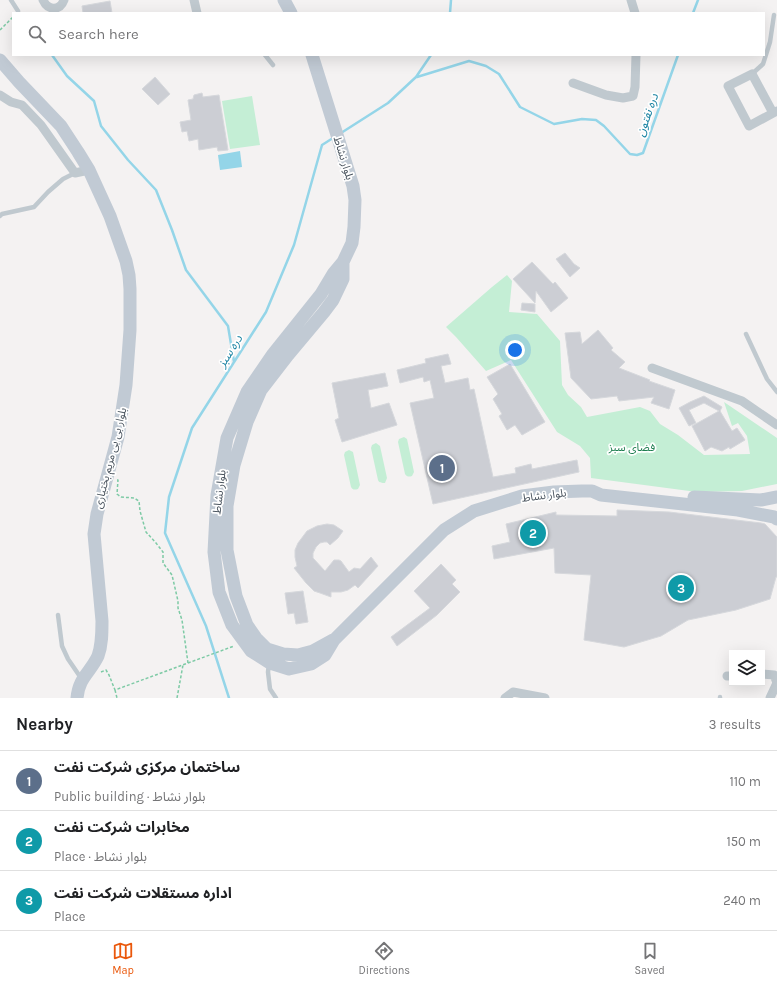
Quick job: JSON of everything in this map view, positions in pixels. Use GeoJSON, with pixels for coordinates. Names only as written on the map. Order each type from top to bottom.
{"type":"FeatureCollection","features":[{"type":"Feature","properties":{"kind":"main road"},"geometry":{"type":"LineString","coordinates":[[284,0],[290,12]]}},
{"type":"Feature","properties":{"kind":"main road"},"geometry":{"type":"LineString","coordinates":[[295,0],[299,12]]}},
{"type":"Feature","properties":{"kind":"main road","name":"بلوار نشاط"},"geometry":{"type":"LineString","coordinates":[[312,56],[353,186],[355,200],[354,227],[352,243],[343,262],[333,274],[321,294],[273,354],[247,392],[227,438],[217,495],[214,552],[219,592],[232,625],[251,651],[270,663],[290,668],[312,664],[325,655],[334,640],[444,530],[474,511],[522,496],[554,492],[592,491],[598,488],[689,497],[761,500],[777,497]]}},
{"type":"Feature","properties":{"kind":"main road","name":"بلوار بی بی مریم بختیاری"},"geometry":{"type":"LineString","coordinates":[[0,60],[61,126],[89,170],[110,216],[126,261],[129,275],[129,363],[118,437],[97,514],[94,534],[102,621],[101,645],[93,664],[82,679],[77,698]]}},
{"type":"Feature","properties":{"kind":"main road","name":"بلوار نشاط"},"geometry":{"type":"LineString","coordinates":[[334,640],[312,651],[298,655],[283,654],[267,649],[256,638],[246,625],[236,596],[227,550],[227,506],[234,465],[247,422],[261,390],[288,354],[333,300],[343,279],[343,262]]}},
{"type":"Feature","properties":{"kind":"main road","name":"بلوار نشاط"},"geometry":{"type":"LineString","coordinates":[[592,491],[601,495],[738,510],[774,517],[777,519]]}},
{"type":"Feature","properties":{"kind":"street"},"geometry":{"type":"LineString","coordinates":[[43,0],[45,4],[54,8],[60,6],[64,0]]}},
{"type":"Feature","properties":{"kind":"street"},"geometry":{"type":"LineString","coordinates":[[194,0],[197,12]]}},
{"type":"Feature","properties":{"kind":"street"},"geometry":{"type":"LineString","coordinates":[[631,0],[635,12]]}},
{"type":"Feature","properties":{"kind":"street"},"geometry":{"type":"LineString","coordinates":[[573,83],[606,95],[623,98],[633,96],[635,87],[636,56]]}},
{"type":"Feature","properties":{"kind":"street"},"geometry":{"type":"LineString","coordinates":[[752,74],[775,112],[749,126],[728,86],[752,74]]}},
{"type":"Feature","properties":{"kind":"street"},"geometry":{"type":"LineString","coordinates":[[0,95],[11,102],[22,105],[41,125],[75,173],[89,170]]}},
{"type":"Feature","properties":{"kind":"street"},"geometry":{"type":"LineString","coordinates":[[652,368],[742,401],[777,425]]}},
{"type":"Feature","properties":{"kind":"street"},"geometry":{"type":"LineString","coordinates":[[765,674],[774,674],[777,683],[770,698]]}},
{"type":"Feature","properties":{"kind":"street"},"geometry":{"type":"LineString","coordinates":[[505,698],[513,692],[545,698]]}},
{"type":"Feature","properties":{"kind":"lane"},"geometry":{"type":"LineString","coordinates":[[10,0],[18,11]]}},
{"type":"Feature","properties":{"kind":"lane"},"geometry":{"type":"LineString","coordinates":[[752,74],[763,64],[770,42],[774,15]]}},
{"type":"Feature","properties":{"kind":"lane"},"geometry":{"type":"LineString","coordinates":[[266,56],[273,65]]}},
{"type":"Feature","properties":{"kind":"lane"},"geometry":{"type":"LineString","coordinates":[[0,216],[2,214],[34,207],[63,179],[75,173]]}},
{"type":"Feature","properties":{"kind":"lane"},"geometry":{"type":"LineString","coordinates":[[746,334],[767,379],[777,392]]}},
{"type":"Feature","properties":{"kind":"lane"},"geometry":{"type":"LineString","coordinates":[[58,615],[62,646],[68,659],[82,679]]}},
{"type":"Feature","properties":{"kind":"lane"},"geometry":{"type":"LineString","coordinates":[[270,663],[268,672],[270,689],[276,698]]}},
{"type":"Feature","properties":{"kind":"path"},"geometry":{"type":"LineString","coordinates":[[0,30],[12,18]]}},
{"type":"Feature","properties":{"kind":"path"},"geometry":{"type":"LineString","coordinates":[[108,477],[118,480],[117,494],[121,497],[134,498],[139,501],[140,511],[146,532],[163,552],[163,563],[172,575],[178,601],[188,663]]}},
{"type":"Feature","properties":{"kind":"path"},"geometry":{"type":"LineString","coordinates":[[114,690],[238,644]]}},
{"type":"Feature","properties":{"kind":"path"},"geometry":{"type":"LineString","coordinates":[[177,698],[183,665]]}},
{"type":"Feature","properties":{"kind":"path"},"geometry":{"type":"LineString","coordinates":[[100,673],[106,670],[117,698]]}},
{"type":"Feature","properties":{"kind":"green space"},"geometry":{"type":"Polygon","coordinates":[[[252,96],[260,145],[230,149],[222,101],[252,96]]]}},
{"type":"Feature","properties":{"kind":"green space","name":"فضای سبز"},"geometry":{"type":"Polygon","coordinates":[[[507,275],[512,281],[509,312],[537,314],[560,341],[562,385],[568,395],[581,407],[587,417],[640,407],[650,411],[660,424],[678,435],[704,455],[750,454],[747,436],[738,423],[732,426],[724,402],[777,438],[777,484],[742,491],[697,492],[591,478],[590,458],[580,446],[557,432],[511,360],[486,371],[446,327],[507,275]]]}},
{"type":"Feature","properties":{"kind":"green space"},"geometry":{"type":"Polygon","coordinates":[[[404,437],[407,439],[414,472],[410,477],[405,474],[398,442],[399,439],[404,437]]]}},
{"type":"Feature","properties":{"kind":"green space"},"geometry":{"type":"Polygon","coordinates":[[[376,443],[380,446],[387,478],[385,483],[378,480],[371,448],[372,445],[376,443]]]}},
{"type":"Feature","properties":{"kind":"green space"},"geometry":{"type":"Polygon","coordinates":[[[349,450],[353,452],[360,485],[356,490],[351,487],[344,455],[345,452],[349,450]]]}},
{"type":"Feature","properties":{"kind":"water"},"geometry":{"type":"Polygon","coordinates":[[[240,151],[242,167],[220,170],[218,155],[240,151]]]}},
{"type":"Feature","properties":{"kind":"building"},"geometry":{"type":"Polygon","coordinates":[[[110,1],[112,12],[83,12],[82,6],[110,1]]]}},
{"type":"Feature","properties":{"kind":"building"},"geometry":{"type":"Polygon","coordinates":[[[155,77],[170,94],[158,105],[142,89],[155,77]]]}},
{"type":"Feature","properties":{"kind":"building"},"geometry":{"type":"Polygon","coordinates":[[[202,93],[203,97],[219,95],[228,150],[218,151],[217,147],[199,150],[198,139],[189,141],[187,131],[182,132],[180,122],[191,120],[188,100],[193,99],[194,95],[202,93]]]}},
{"type":"Feature","properties":{"kind":"building"},"geometry":{"type":"Polygon","coordinates":[[[565,253],[574,264],[580,268],[570,277],[556,259],[565,253]]]}},
{"type":"Feature","properties":{"kind":"building"},"geometry":{"type":"Polygon","coordinates":[[[532,262],[553,284],[555,282],[568,298],[551,312],[536,291],[535,303],[513,279],[532,262]]]}},
{"type":"Feature","properties":{"kind":"building"},"geometry":{"type":"Polygon","coordinates":[[[522,303],[535,304],[535,312],[521,310],[522,303]]]}},
{"type":"Feature","properties":{"kind":"building"},"geometry":{"type":"Polygon","coordinates":[[[598,330],[613,348],[611,350],[625,362],[619,368],[675,390],[669,409],[651,403],[654,397],[619,401],[617,396],[591,399],[571,378],[565,333],[580,332],[582,344],[598,330]]]}},
{"type":"Feature","properties":{"kind":"building"},"geometry":{"type":"Polygon","coordinates":[[[448,354],[451,364],[441,366],[445,383],[468,378],[470,390],[474,389],[493,477],[516,473],[515,468],[531,464],[532,469],[577,460],[579,472],[433,504],[410,403],[434,398],[430,380],[424,382],[423,377],[400,383],[397,370],[426,363],[425,359],[448,354]]]}},
{"type":"Feature","properties":{"kind":"building"},"geometry":{"type":"Polygon","coordinates":[[[510,364],[545,422],[522,435],[515,425],[507,430],[499,416],[502,414],[493,399],[498,394],[487,377],[510,364]]]}},
{"type":"Feature","properties":{"kind":"building"},"geometry":{"type":"Polygon","coordinates":[[[385,373],[388,386],[368,390],[371,408],[389,403],[397,425],[342,442],[335,420],[339,418],[332,383],[385,373]]]}},
{"type":"Feature","properties":{"kind":"building"},"geometry":{"type":"Polygon","coordinates":[[[704,396],[722,407],[720,411],[732,431],[737,428],[745,440],[730,449],[729,447],[722,451],[711,447],[705,451],[692,426],[719,411],[704,403],[689,410],[696,423],[689,426],[679,408],[704,396]]]}},
{"type":"Feature","properties":{"kind":"building"},"geometry":{"type":"Polygon","coordinates":[[[617,510],[669,512],[765,524],[777,537],[777,577],[770,599],[736,610],[688,620],[661,636],[624,647],[584,640],[591,575],[555,573],[554,548],[494,559],[492,546],[510,542],[506,524],[556,512],[556,515],[617,516],[617,510]]]}},
{"type":"Feature","properties":{"kind":"building"},"geometry":{"type":"Polygon","coordinates":[[[327,524],[334,525],[343,531],[330,545],[327,542],[320,543],[313,553],[313,558],[325,571],[334,560],[341,561],[349,572],[354,568],[360,569],[371,557],[378,566],[358,588],[355,585],[348,590],[331,592],[331,597],[314,591],[294,568],[297,566],[295,550],[298,543],[307,531],[317,526],[327,524]]]}},
{"type":"Feature","properties":{"kind":"building"},"geometry":{"type":"Polygon","coordinates":[[[441,564],[456,580],[452,584],[460,592],[437,615],[397,646],[391,637],[430,608],[414,591],[441,564]]]}},
{"type":"Feature","properties":{"kind":"building"},"geometry":{"type":"Polygon","coordinates":[[[303,591],[308,622],[296,624],[294,613],[288,614],[285,593],[303,591]]]}},
{"type":"Feature","properties":{"kind":"waterway","name":"دره سبز"},"geometry":{"type":"LineString","coordinates":[[450,12],[451,0]]}},
{"type":"Feature","properties":{"kind":"waterway","name":"دره نفتون"},"geometry":{"type":"LineString","coordinates":[[693,12],[698,0]]}},
{"type":"Feature","properties":{"kind":"waterway"},"geometry":{"type":"LineString","coordinates":[[53,56],[67,76],[94,101],[101,126],[128,160],[156,190],[186,270],[228,326],[234,362]]}},
{"type":"Feature","properties":{"kind":"waterway","name":"دره سبز"},"geometry":{"type":"LineString","coordinates":[[341,133],[388,103],[416,77],[430,56]]}},
{"type":"Feature","properties":{"kind":"waterway","name":"دره نفتون"},"geometry":{"type":"LineString","coordinates":[[417,77],[469,61],[486,66],[499,74],[520,107],[554,124],[582,119],[596,120],[604,126],[630,154],[637,155],[643,153],[678,56]]}},
{"type":"Feature","properties":{"kind":"waterway","name":"دره سبز"},"geometry":{"type":"LineString","coordinates":[[229,698],[206,626],[165,533],[169,497],[192,428],[266,312],[294,245],[322,145],[333,138]]}},
{"type":"Feature","properties":{"kind":"place","name":"ساختمان مرکزی شرکت نفت"},"geometry":{"type":"Point","coordinates":[442,468]}},
{"type":"Feature","properties":{"kind":"place","name":"مخابرات شرکت نفت"},"geometry":{"type":"Point","coordinates":[533,533]}},
{"type":"Feature","properties":{"kind":"place","name":"اداره مستقلات شرکت نفت"},"geometry":{"type":"Point","coordinates":[681,588]}}]}
